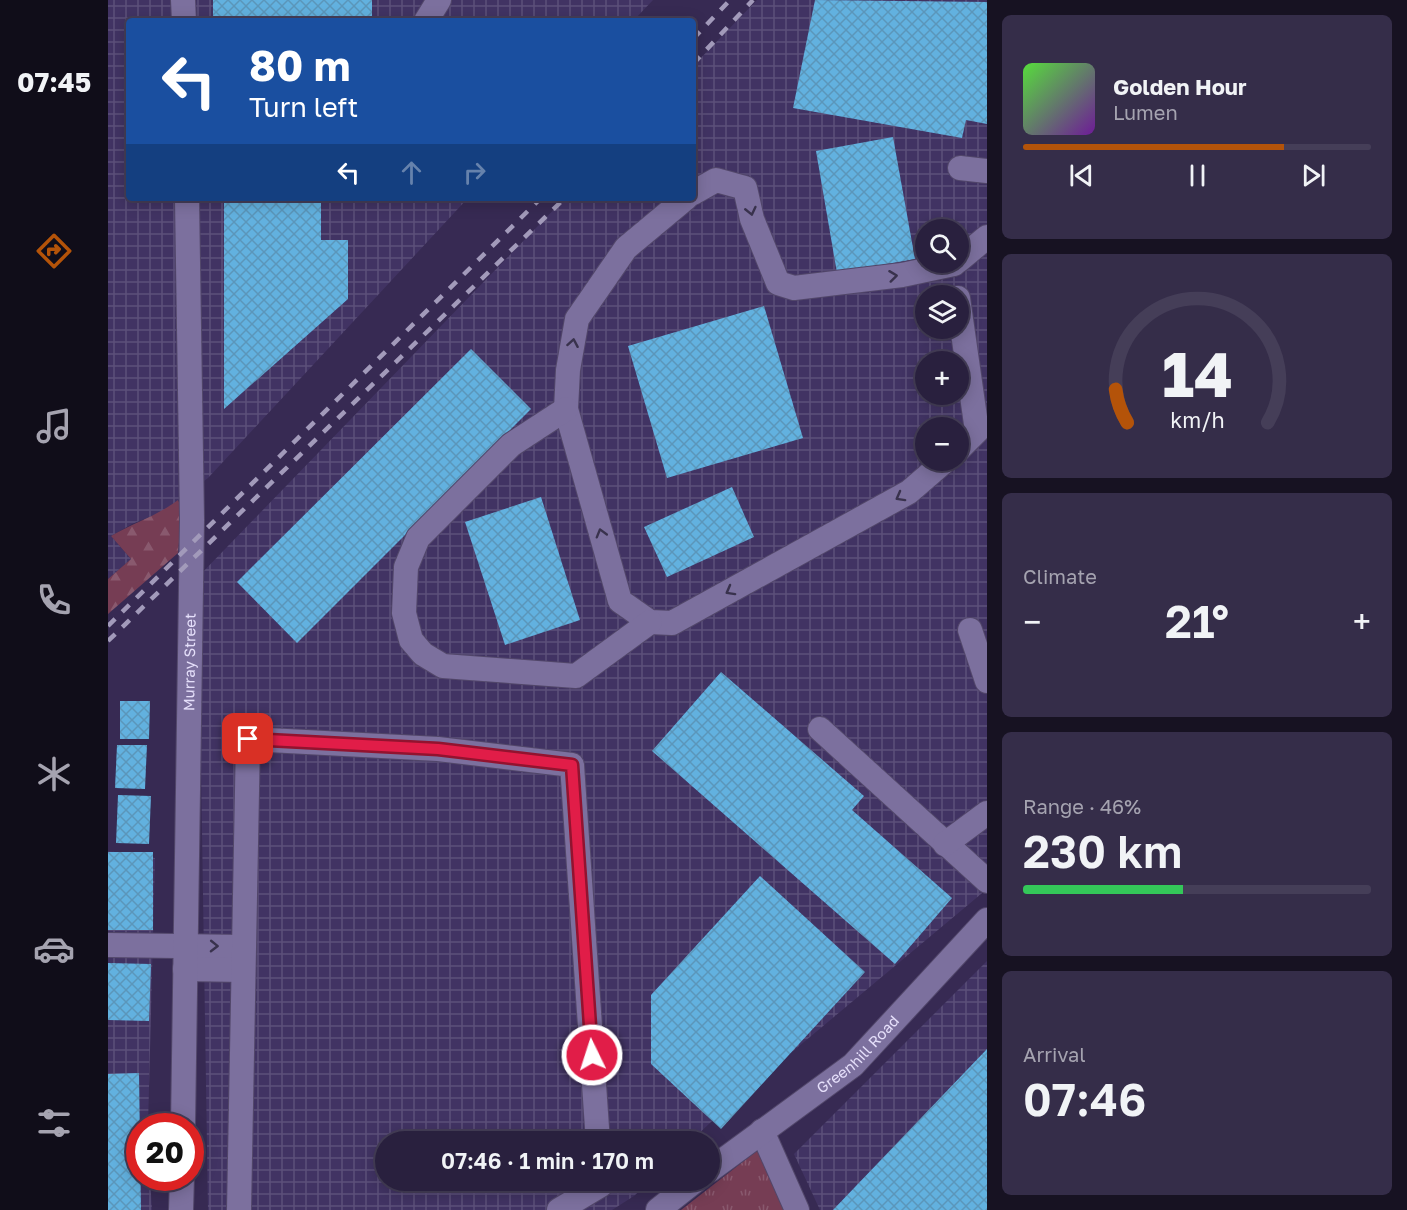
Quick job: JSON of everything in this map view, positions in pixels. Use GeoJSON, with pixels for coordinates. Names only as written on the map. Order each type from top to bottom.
{"type":"FeatureCollection","features":[{"type":"Feature","properties":{"kind":"street"},"geometry":{"type":"LineString","coordinates":[[183,0],[184,18]]}},
{"type":"Feature","properties":{"kind":"street"},"geometry":{"type":"LineString","coordinates":[[428,18],[439,0]]}},
{"type":"Feature","properties":{"kind":"street"},"geometry":{"type":"LineString","coordinates":[[960,168],[987,171]]}},
{"type":"Feature","properties":{"kind":"street"},"geometry":{"type":"LineString","coordinates":[[696,190],[716,180],[745,188],[752,219],[778,284],[794,288],[915,273]]}},
{"type":"Feature","properties":{"kind":"street","name":"Murray Street"},"geometry":{"type":"LineString","coordinates":[[183,1113],[192,519],[187,201]]}},
{"type":"Feature","properties":{"kind":"street"},"geometry":{"type":"LineString","coordinates":[[682,201],[626,248],[577,319],[568,370],[566,409],[620,601],[650,622],[672,623],[909,492],[933,471]]}},
{"type":"Feature","properties":{"kind":"street"},"geometry":{"type":"LineString","coordinates":[[969,252],[987,237]]}},
{"type":"Feature","properties":{"kind":"street"},"geometry":{"type":"LineString","coordinates":[[965,339],[982,434],[969,443]]}},
{"type":"Feature","properties":{"kind":"street"},"geometry":{"type":"LineString","coordinates":[[566,409],[511,445],[418,538],[406,567],[403,586],[404,613],[411,640],[423,654],[443,666],[576,676],[650,622]]}},
{"type":"Feature","properties":{"kind":"street"},"geometry":{"type":"LineString","coordinates":[[970,630],[987,681]]}},
{"type":"Feature","properties":{"kind":"street"},"geometry":{"type":"LineString","coordinates":[[820,729],[987,881]]}},
{"type":"Feature","properties":{"kind":"street"},"geometry":{"type":"LineString","coordinates":[[239,1210],[248,739],[438,749],[572,765],[597,1131]]}},
{"type":"Feature","properties":{"kind":"street"},"geometry":{"type":"LineString","coordinates":[[945,844],[987,813]]}},
{"type":"Feature","properties":{"kind":"street","name":"Greenhill Road"},"geometry":{"type":"LineString","coordinates":[[720,1162],[853,1065],[987,920]]}},
{"type":"Feature","properties":{"kind":"street"},"geometry":{"type":"LineString","coordinates":[[108,945],[184,957],[243,959]]}},
{"type":"Feature","properties":{"kind":"street"},"geometry":{"type":"LineString","coordinates":[[762,1131],[797,1210]]}},
{"type":"Feature","properties":{"kind":"street"},"geometry":{"type":"LineString","coordinates":[[182,1191],[182,1210]]}},
{"type":"Feature","properties":{"kind":"street"},"geometry":{"type":"LineString","coordinates":[[560,1210],[591,1191]]}},
{"type":"Feature","properties":{"kind":"street"},"geometry":{"type":"LineString","coordinates":[[658,1210],[682,1191]]}},
{"type":"Feature","properties":{"kind":"shaded area"},"geometry":{"type":"Polygon","coordinates":[[[108,0],[653,0],[636,18],[126,18],[126,201],[465,201],[208,478],[164,511],[132,524],[111,536],[131,559],[108,579],[108,0]]]}},
{"type":"Feature","properties":{"kind":"shaded area"},"geometry":{"type":"Polygon","coordinates":[[[757,0],[987,0],[987,889],[731,1103],[702,1131],[375,1131],[375,1191],[639,1191],[612,1210],[208,1210],[198,577],[562,201],[696,201],[696,63],[757,0]]]}},
{"type":"Feature","properties":{"kind":"shaded area"},"geometry":{"type":"Polygon","coordinates":[[[108,851],[155,858],[148,1113],[126,1113],[126,1191],[151,1191],[152,1210],[108,1210],[108,851]]]}},
{"type":"Feature","properties":{"kind":"shaded area"},"geometry":{"type":"Polygon","coordinates":[[[987,961],[987,1210],[820,1210],[794,1154],[987,961]]]}},
{"type":"Feature","properties":{"kind":"green space"},"geometry":{"type":"Polygon","coordinates":[[[178,500],[182,509],[178,553],[108,614],[108,579],[131,559],[111,536],[162,511],[178,500]]]}},
{"type":"Feature","properties":{"kind":"green space"},"geometry":{"type":"Polygon","coordinates":[[[758,1150],[785,1210],[681,1210],[705,1191],[720,1191],[720,1180],[758,1150]]]}},
{"type":"Feature","properties":{"kind":"building"},"geometry":{"type":"Polygon","coordinates":[[[213,0],[372,0],[372,18],[213,18],[213,0]]]}},
{"type":"Feature","properties":{"kind":"building"},"geometry":{"type":"Polygon","coordinates":[[[815,0],[987,2],[987,124],[966,120],[962,138],[793,108],[815,0]]]}},
{"type":"Feature","properties":{"kind":"building"},"geometry":{"type":"Polygon","coordinates":[[[893,137],[915,259],[837,273],[816,151],[893,137]]]}},
{"type":"Feature","properties":{"kind":"building"},"geometry":{"type":"Polygon","coordinates":[[[224,201],[321,201],[321,240],[348,240],[348,299],[224,409],[224,201]]]}},
{"type":"Feature","properties":{"kind":"building"},"geometry":{"type":"Polygon","coordinates":[[[764,306],[803,438],[667,478],[628,346],[764,306]]]}},
{"type":"Feature","properties":{"kind":"building"},"geometry":{"type":"Polygon","coordinates":[[[471,349],[531,409],[297,643],[237,582],[471,349]]]}},
{"type":"Feature","properties":{"kind":"building"},"geometry":{"type":"Polygon","coordinates":[[[732,487],[754,537],[667,577],[644,527],[732,487]]]}},
{"type":"Feature","properties":{"kind":"building"},"geometry":{"type":"Polygon","coordinates":[[[541,497],[580,620],[505,645],[465,522],[541,497]]]}},
{"type":"Feature","properties":{"kind":"building"},"geometry":{"type":"Polygon","coordinates":[[[721,672],[864,796],[852,810],[952,898],[895,964],[652,751],[721,672]]]}},
{"type":"Feature","properties":{"kind":"building"},"geometry":{"type":"Polygon","coordinates":[[[120,701],[150,701],[149,739],[120,739],[120,701]]]}},
{"type":"Feature","properties":{"kind":"building"},"geometry":{"type":"Polygon","coordinates":[[[117,745],[147,745],[145,789],[115,788],[117,745]]]}},
{"type":"Feature","properties":{"kind":"building"},"geometry":{"type":"Polygon","coordinates":[[[118,795],[151,796],[149,844],[116,843],[118,795]]]}},
{"type":"Feature","properties":{"kind":"building"},"geometry":{"type":"Polygon","coordinates":[[[108,852],[153,852],[153,930],[108,930],[108,852]]]}},
{"type":"Feature","properties":{"kind":"building"},"geometry":{"type":"Polygon","coordinates":[[[760,876],[865,972],[721,1129],[651,1064],[651,995],[760,876]]]}},
{"type":"Feature","properties":{"kind":"building"},"geometry":{"type":"Polygon","coordinates":[[[108,963],[151,964],[149,1021],[108,1020],[108,963]]]}},
{"type":"Feature","properties":{"kind":"building"},"geometry":{"type":"Polygon","coordinates":[[[987,1049],[987,1210],[833,1210],[987,1049]]]}},
{"type":"Feature","properties":{"kind":"building"},"geometry":{"type":"Polygon","coordinates":[[[139,1073],[140,1113],[126,1113],[126,1191],[141,1191],[141,1210],[108,1210],[108,1074],[139,1073]]]}},
{"type":"Feature","properties":{"kind":"railway"},"geometry":{"type":"LineString","coordinates":[[696,36],[730,0]]}},
{"type":"Feature","properties":{"kind":"railway"},"geometry":{"type":"LineString","coordinates":[[696,61],[753,0]]}},
{"type":"Feature","properties":{"kind":"railway"},"geometry":{"type":"LineString","coordinates":[[108,626],[538,201]]}},
{"type":"Feature","properties":{"kind":"railway"},"geometry":{"type":"LineString","coordinates":[[108,641],[562,201]]}},
{"type":"Feature","properties":{"kind":"route"},"geometry":{"type":"LineString","coordinates":[[248,739],[438,749],[572,765],[592,1055]]}}]}
